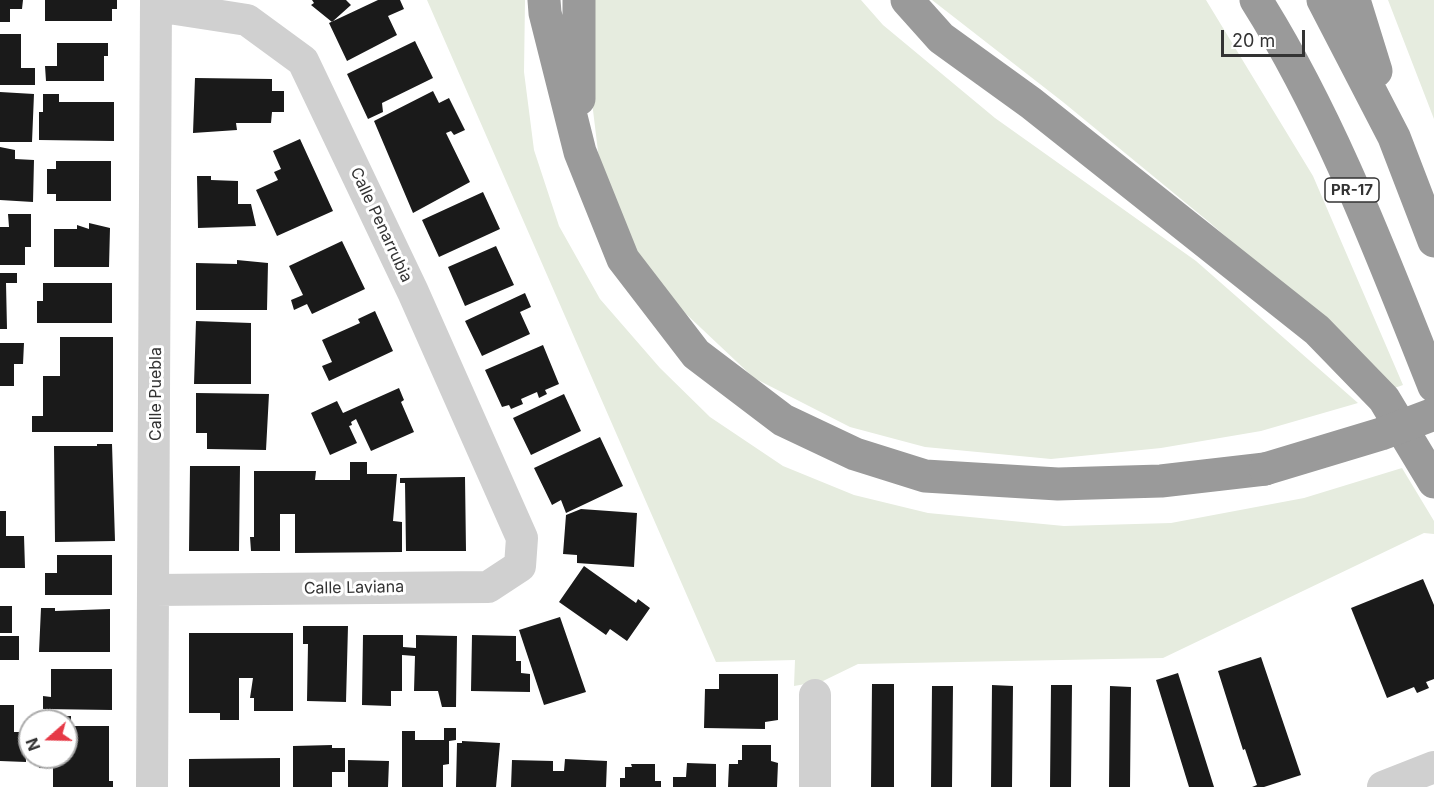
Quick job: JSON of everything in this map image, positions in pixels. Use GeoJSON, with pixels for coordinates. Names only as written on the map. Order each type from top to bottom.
{"type":"FeatureCollection","features":[{"type":"Feature","properties":{"kind":"highway"},"geometry":{"type":"LineString","coordinates":[[544,0],[545,13],[580,152],[623,259],[696,354],[783,420],[855,454],[925,476],[1058,484],[1161,481],[1265,469],[1381,434],[1434,414]]}},
{"type":"Feature","properties":{"kind":"highway"},"geometry":{"type":"LineString","coordinates":[[579,0],[580,152]]}},
{"type":"Feature","properties":{"kind":"highway"},"geometry":{"type":"LineString","coordinates":[[907,0],[941,38],[1031,103],[1317,330],[1384,399],[1434,482]]}},
{"type":"Feature","properties":{"kind":"highway","name":"PR-17"},"geometry":{"type":"LineString","coordinates":[[1256,0],[1326,131],[1396,291],[1434,386]]}},
{"type":"Feature","properties":{"kind":"highway"},"geometry":{"type":"LineString","coordinates":[[1323,0],[1394,137]]}},
{"type":"Feature","properties":{"kind":"highway"},"geometry":{"type":"LineString","coordinates":[[1354,0],[1394,137],[1434,241]]}},
{"type":"Feature","properties":{"kind":"street","name":"Calle Penarrubia"},"geometry":{"type":"LineString","coordinates":[[156,3],[247,20],[303,61],[413,292],[522,537]]}},
{"type":"Feature","properties":{"kind":"street","name":"Calle Puebla"},"geometry":{"type":"LineString","coordinates":[[152,787],[156,3]]}},
{"type":"Feature","properties":{"kind":"street","name":"Calle Laviana"},"geometry":{"type":"LineString","coordinates":[[154,590],[488,587],[520,566],[522,537]]}},
{"type":"Feature","properties":{"kind":"street"},"geometry":{"type":"LineString","coordinates":[[815,695],[815,787]]}},
{"type":"Feature","properties":{"kind":"street"},"geometry":{"type":"LineString","coordinates":[[1383,787],[1434,767]]}},
{"type":"Feature","properties":{"kind":"shaded area"},"geometry":{"type":"Polygon","coordinates":[[[427,0],[525,0],[524,72],[534,150],[559,226],[600,299],[660,368],[710,417],[783,466],[854,495],[928,513],[1064,526],[1171,523],[1304,498],[1402,468],[1434,521],[1434,534],[1424,533],[1163,658],[858,664],[823,681],[794,686],[795,660],[716,662],[427,0]]]}},
{"type":"Feature","properties":{"kind":"shaded area"},"geometry":{"type":"Polygon","coordinates":[[[592,0],[861,0],[883,25],[995,118],[1196,261],[1358,403],[1261,431],[1161,448],[1051,459],[925,447],[850,427],[754,378],[667,296],[634,247],[601,176],[592,102],[592,0]]]}},
{"type":"Feature","properties":{"kind":"shaded area"},"geometry":{"type":"Polygon","coordinates":[[[932,0],[1206,0],[1313,176],[1403,385],[1389,390],[1351,345],[1209,222],[1063,102],[932,0]]]}},
{"type":"Feature","properties":{"kind":"shaded area"},"geometry":{"type":"Polygon","coordinates":[[[1388,0],[1434,0],[1434,119],[1388,0]]]}},
{"type":"Feature","properties":{"kind":"building"},"geometry":{"type":"Polygon","coordinates":[[[0,0],[23,0],[22,9],[10,9],[10,22],[0,22],[0,0]]]}},
{"type":"Feature","properties":{"kind":"building"},"geometry":{"type":"Polygon","coordinates":[[[45,0],[117,0],[117,9],[112,9],[112,21],[45,21],[45,0]]]}},
{"type":"Feature","properties":{"kind":"building"},"geometry":{"type":"Polygon","coordinates":[[[312,0],[346,0],[351,5],[332,22],[311,5],[314,3],[312,0]]]}},
{"type":"Feature","properties":{"kind":"building"},"geometry":{"type":"Polygon","coordinates":[[[378,0],[400,0],[404,9],[388,16],[397,35],[347,61],[329,23],[378,0]]]}},
{"type":"Feature","properties":{"kind":"building"},"geometry":{"type":"Polygon","coordinates":[[[0,34],[21,34],[21,68],[35,68],[35,85],[0,85],[0,34]]]}},
{"type":"Feature","properties":{"kind":"building"},"geometry":{"type":"Polygon","coordinates":[[[415,41],[433,78],[382,103],[383,112],[368,119],[347,74],[415,41]]]}},
{"type":"Feature","properties":{"kind":"building"},"geometry":{"type":"Polygon","coordinates":[[[57,43],[108,43],[108,56],[104,56],[104,81],[46,81],[45,66],[57,66],[57,43]]]}},
{"type":"Feature","properties":{"kind":"building"},"geometry":{"type":"Polygon","coordinates":[[[195,78],[272,79],[272,91],[284,91],[284,112],[272,112],[271,123],[236,123],[237,130],[193,133],[195,78]]]}},
{"type":"Feature","properties":{"kind":"building"},"geometry":{"type":"Polygon","coordinates":[[[433,91],[439,103],[449,98],[465,130],[454,135],[451,131],[446,133],[470,182],[413,213],[374,121],[433,91]]]}},
{"type":"Feature","properties":{"kind":"building"},"geometry":{"type":"Polygon","coordinates":[[[0,92],[34,94],[32,142],[0,142],[0,92]]]}},
{"type":"Feature","properties":{"kind":"building"},"geometry":{"type":"Polygon","coordinates":[[[43,94],[59,94],[59,102],[114,102],[114,141],[39,140],[39,112],[43,112],[43,94]]]}},
{"type":"Feature","properties":{"kind":"building"},"geometry":{"type":"Polygon","coordinates":[[[300,139],[333,211],[277,236],[256,190],[278,180],[274,172],[281,169],[273,151],[300,139]]]}},
{"type":"Feature","properties":{"kind":"building"},"geometry":{"type":"Polygon","coordinates":[[[0,147],[15,150],[15,159],[34,160],[33,202],[0,200],[0,147]]]}},
{"type":"Feature","properties":{"kind":"building"},"geometry":{"type":"Polygon","coordinates":[[[56,161],[111,161],[111,201],[56,201],[56,194],[47,194],[47,169],[56,169],[56,161]]]}},
{"type":"Feature","properties":{"kind":"building"},"geometry":{"type":"Polygon","coordinates":[[[197,176],[211,176],[211,180],[238,181],[238,204],[251,204],[256,226],[198,228],[197,176]]]}},
{"type":"Feature","properties":{"kind":"building"},"geometry":{"type":"Polygon","coordinates":[[[483,192],[500,229],[439,257],[422,220],[483,192]]]}},
{"type":"Feature","properties":{"kind":"building"},"geometry":{"type":"Polygon","coordinates":[[[8,214],[31,214],[31,247],[25,247],[25,265],[0,265],[0,227],[9,227],[8,214]]]}},
{"type":"Feature","properties":{"kind":"building"},"geometry":{"type":"Polygon","coordinates":[[[89,223],[110,228],[109,267],[54,267],[54,229],[77,229],[77,225],[89,229],[89,223]]]}},
{"type":"Feature","properties":{"kind":"building"},"geometry":{"type":"Polygon","coordinates":[[[342,241],[365,289],[312,314],[307,304],[294,310],[291,300],[303,295],[289,266],[342,241]]]}},
{"type":"Feature","properties":{"kind":"building"},"geometry":{"type":"Polygon","coordinates":[[[496,246],[514,285],[465,306],[448,267],[496,246]]]}},
{"type":"Feature","properties":{"kind":"building"},"geometry":{"type":"Polygon","coordinates":[[[237,260],[268,263],[267,310],[196,310],[196,263],[237,264],[237,260]]]}},
{"type":"Feature","properties":{"kind":"building"},"geometry":{"type":"Polygon","coordinates":[[[0,273],[17,273],[17,283],[6,283],[7,329],[0,329],[0,273]]]}},
{"type":"Feature","properties":{"kind":"building"},"geometry":{"type":"Polygon","coordinates":[[[43,283],[112,283],[112,323],[37,323],[37,301],[43,301],[43,283]]]}},
{"type":"Feature","properties":{"kind":"building"},"geometry":{"type":"Polygon","coordinates":[[[525,293],[531,307],[520,312],[530,334],[482,356],[465,321],[525,293]]]}},
{"type":"Feature","properties":{"kind":"building"},"geometry":{"type":"Polygon","coordinates":[[[375,311],[393,351],[329,381],[322,366],[332,362],[322,340],[360,323],[358,319],[375,311]]]}},
{"type":"Feature","properties":{"kind":"building"},"geometry":{"type":"Polygon","coordinates":[[[196,321],[251,323],[251,384],[194,384],[196,321]]]}},
{"type":"Feature","properties":{"kind":"building"},"geometry":{"type":"Polygon","coordinates":[[[60,337],[113,337],[113,432],[32,432],[32,416],[43,416],[43,376],[60,376],[60,337]]]}},
{"type":"Feature","properties":{"kind":"building"},"geometry":{"type":"Polygon","coordinates":[[[0,343],[24,343],[23,364],[14,364],[14,386],[0,386],[0,343]]]}},
{"type":"Feature","properties":{"kind":"building"},"geometry":{"type":"Polygon","coordinates":[[[543,345],[559,384],[545,390],[547,394],[539,398],[537,392],[521,399],[523,404],[511,409],[509,405],[502,407],[485,370],[543,345]]]}},
{"type":"Feature","properties":{"kind":"building"},"geometry":{"type":"Polygon","coordinates":[[[399,388],[404,400],[401,402],[414,432],[371,451],[356,419],[349,426],[357,443],[330,455],[311,413],[337,401],[343,413],[399,388]]]}},
{"type":"Feature","properties":{"kind":"building"},"geometry":{"type":"Polygon","coordinates":[[[196,393],[269,394],[266,450],[207,449],[207,433],[196,433],[196,393]]]}},
{"type":"Feature","properties":{"kind":"building"},"geometry":{"type":"Polygon","coordinates":[[[564,394],[581,431],[531,455],[513,418],[564,394]]]}},
{"type":"Feature","properties":{"kind":"building"},"geometry":{"type":"Polygon","coordinates":[[[600,437],[623,486],[566,513],[561,500],[552,505],[534,468],[600,437]]]}},
{"type":"Feature","properties":{"kind":"building"},"geometry":{"type":"Polygon","coordinates":[[[97,444],[112,444],[115,541],[55,542],[54,446],[97,446],[97,444]]]}},
{"type":"Feature","properties":{"kind":"building"},"geometry":{"type":"Polygon","coordinates":[[[350,462],[367,462],[367,474],[397,474],[393,521],[402,522],[402,552],[295,553],[295,514],[280,514],[280,551],[251,551],[250,537],[254,537],[254,471],[316,471],[315,480],[350,480],[350,462]]]}},
{"type":"Feature","properties":{"kind":"building"},"geometry":{"type":"Polygon","coordinates":[[[190,466],[240,466],[239,551],[189,551],[190,466]]]}},
{"type":"Feature","properties":{"kind":"building"},"geometry":{"type":"Polygon","coordinates":[[[465,477],[466,551],[406,551],[405,483],[400,483],[400,478],[465,477]]]}},
{"type":"Feature","properties":{"kind":"building"},"geometry":{"type":"Polygon","coordinates":[[[581,509],[637,513],[634,567],[577,563],[577,555],[563,554],[566,515],[581,509]]]}},
{"type":"Feature","properties":{"kind":"building"},"geometry":{"type":"Polygon","coordinates":[[[0,511],[6,511],[6,536],[24,536],[25,568],[0,568],[0,511]]]}},
{"type":"Feature","properties":{"kind":"building"},"geometry":{"type":"Polygon","coordinates":[[[57,555],[112,555],[112,595],[45,595],[45,573],[57,573],[57,555]]]}},
{"type":"Feature","properties":{"kind":"building"},"geometry":{"type":"Polygon","coordinates":[[[584,566],[636,603],[638,599],[650,608],[627,641],[610,629],[606,635],[559,602],[584,566]]]}},
{"type":"Feature","properties":{"kind":"building"},"geometry":{"type":"Polygon","coordinates":[[[1423,579],[1434,605],[1434,679],[1426,682],[1429,688],[1417,693],[1414,687],[1387,698],[1351,608],[1423,579]]]}},
{"type":"Feature","properties":{"kind":"building"},"geometry":{"type":"Polygon","coordinates":[[[0,606],[12,606],[12,633],[0,633],[0,606]]]}},
{"type":"Feature","properties":{"kind":"building"},"geometry":{"type":"Polygon","coordinates":[[[41,608],[55,608],[55,611],[110,609],[110,652],[39,652],[41,608]]]}},
{"type":"Feature","properties":{"kind":"building"},"geometry":{"type":"Polygon","coordinates":[[[560,617],[586,692],[544,705],[519,630],[560,617]]]}},
{"type":"Feature","properties":{"kind":"building"},"geometry":{"type":"Polygon","coordinates":[[[303,626],[348,626],[346,702],[307,701],[308,644],[303,644],[303,626]]]}},
{"type":"Feature","properties":{"kind":"building"},"geometry":{"type":"Polygon","coordinates":[[[189,633],[293,633],[293,711],[254,711],[254,698],[250,698],[253,678],[239,678],[239,720],[220,720],[220,713],[189,713],[189,633]]]}},
{"type":"Feature","properties":{"kind":"building"},"geometry":{"type":"Polygon","coordinates":[[[363,635],[403,635],[403,647],[416,648],[416,635],[457,636],[456,707],[442,707],[438,691],[414,691],[415,656],[402,655],[402,691],[391,691],[391,706],[362,705],[363,635]]]}},
{"type":"Feature","properties":{"kind":"building"},"geometry":{"type":"Polygon","coordinates":[[[472,635],[516,636],[516,661],[521,661],[521,673],[530,674],[530,692],[471,691],[472,635]]]}},
{"type":"Feature","properties":{"kind":"building"},"geometry":{"type":"Polygon","coordinates":[[[0,636],[19,636],[19,660],[0,660],[0,636]]]}},
{"type":"Feature","properties":{"kind":"building"},"geometry":{"type":"Polygon","coordinates":[[[1261,657],[1301,775],[1264,787],[1252,787],[1257,785],[1245,749],[1243,750],[1218,671],[1261,657]]]}},
{"type":"Feature","properties":{"kind":"building"},"geometry":{"type":"Polygon","coordinates":[[[51,669],[112,669],[112,710],[43,709],[43,696],[51,697],[51,669]]]}},
{"type":"Feature","properties":{"kind":"building"},"geometry":{"type":"Polygon","coordinates":[[[1178,673],[1214,787],[1189,787],[1156,680],[1178,673]]]}},
{"type":"Feature","properties":{"kind":"building"},"geometry":{"type":"Polygon","coordinates":[[[719,674],[778,674],[778,720],[765,722],[765,729],[704,728],[705,689],[719,689],[719,674]]]}},
{"type":"Feature","properties":{"kind":"building"},"geometry":{"type":"Polygon","coordinates":[[[872,684],[894,684],[894,787],[871,787],[872,684]]]}},
{"type":"Feature","properties":{"kind":"building"},"geometry":{"type":"Polygon","coordinates":[[[992,685],[1013,686],[1012,787],[991,787],[992,685]]]}},
{"type":"Feature","properties":{"kind":"building"},"geometry":{"type":"Polygon","coordinates":[[[1051,685],[1072,685],[1071,787],[1050,787],[1051,685]]]}},
{"type":"Feature","properties":{"kind":"building"},"geometry":{"type":"Polygon","coordinates":[[[932,686],[953,686],[952,787],[931,787],[932,686]]]}},
{"type":"Feature","properties":{"kind":"building"},"geometry":{"type":"Polygon","coordinates":[[[1110,686],[1131,687],[1130,787],[1109,787],[1110,686]]]}},
{"type":"Feature","properties":{"kind":"building"},"geometry":{"type":"Polygon","coordinates":[[[0,705],[14,705],[14,732],[18,732],[18,762],[0,761],[0,705]]]}},
{"type":"Feature","properties":{"kind":"building"},"geometry":{"type":"Polygon","coordinates":[[[78,726],[109,726],[109,781],[113,781],[113,787],[53,787],[53,769],[78,769],[78,726]]]}},
{"type":"Feature","properties":{"kind":"building"},"geometry":{"type":"Polygon","coordinates":[[[444,728],[456,728],[456,740],[449,741],[449,764],[443,765],[443,787],[402,787],[402,731],[415,731],[415,740],[444,740],[444,728]]]}},
{"type":"Feature","properties":{"kind":"building"},"geometry":{"type":"Polygon","coordinates":[[[462,741],[500,743],[496,787],[456,787],[457,743],[462,743],[462,741]]]}},
{"type":"Feature","properties":{"kind":"building"},"geometry":{"type":"Polygon","coordinates":[[[332,745],[332,748],[345,748],[345,772],[332,772],[332,787],[293,787],[293,746],[332,745]]]}},
{"type":"Feature","properties":{"kind":"building"},"geometry":{"type":"Polygon","coordinates":[[[742,745],[771,745],[771,761],[778,763],[777,787],[728,787],[729,764],[738,764],[738,760],[742,760],[742,745]]]}},
{"type":"Feature","properties":{"kind":"building"},"geometry":{"type":"Polygon","coordinates":[[[280,758],[280,787],[189,787],[189,759],[280,758]]]}},
{"type":"Feature","properties":{"kind":"building"},"geometry":{"type":"Polygon","coordinates":[[[565,759],[607,761],[606,787],[511,787],[512,760],[553,761],[553,771],[564,771],[565,759]]]}},
{"type":"Feature","properties":{"kind":"building"},"geometry":{"type":"Polygon","coordinates":[[[348,760],[389,761],[388,787],[348,787],[348,760]]]}},
{"type":"Feature","properties":{"kind":"building"},"geometry":{"type":"Polygon","coordinates":[[[687,763],[716,764],[716,787],[673,787],[673,777],[686,777],[687,763]]]}},
{"type":"Feature","properties":{"kind":"building"},"geometry":{"type":"Polygon","coordinates":[[[631,764],[655,764],[655,781],[661,781],[661,787],[620,787],[620,778],[625,778],[625,767],[632,767],[631,764]]]}}]}
